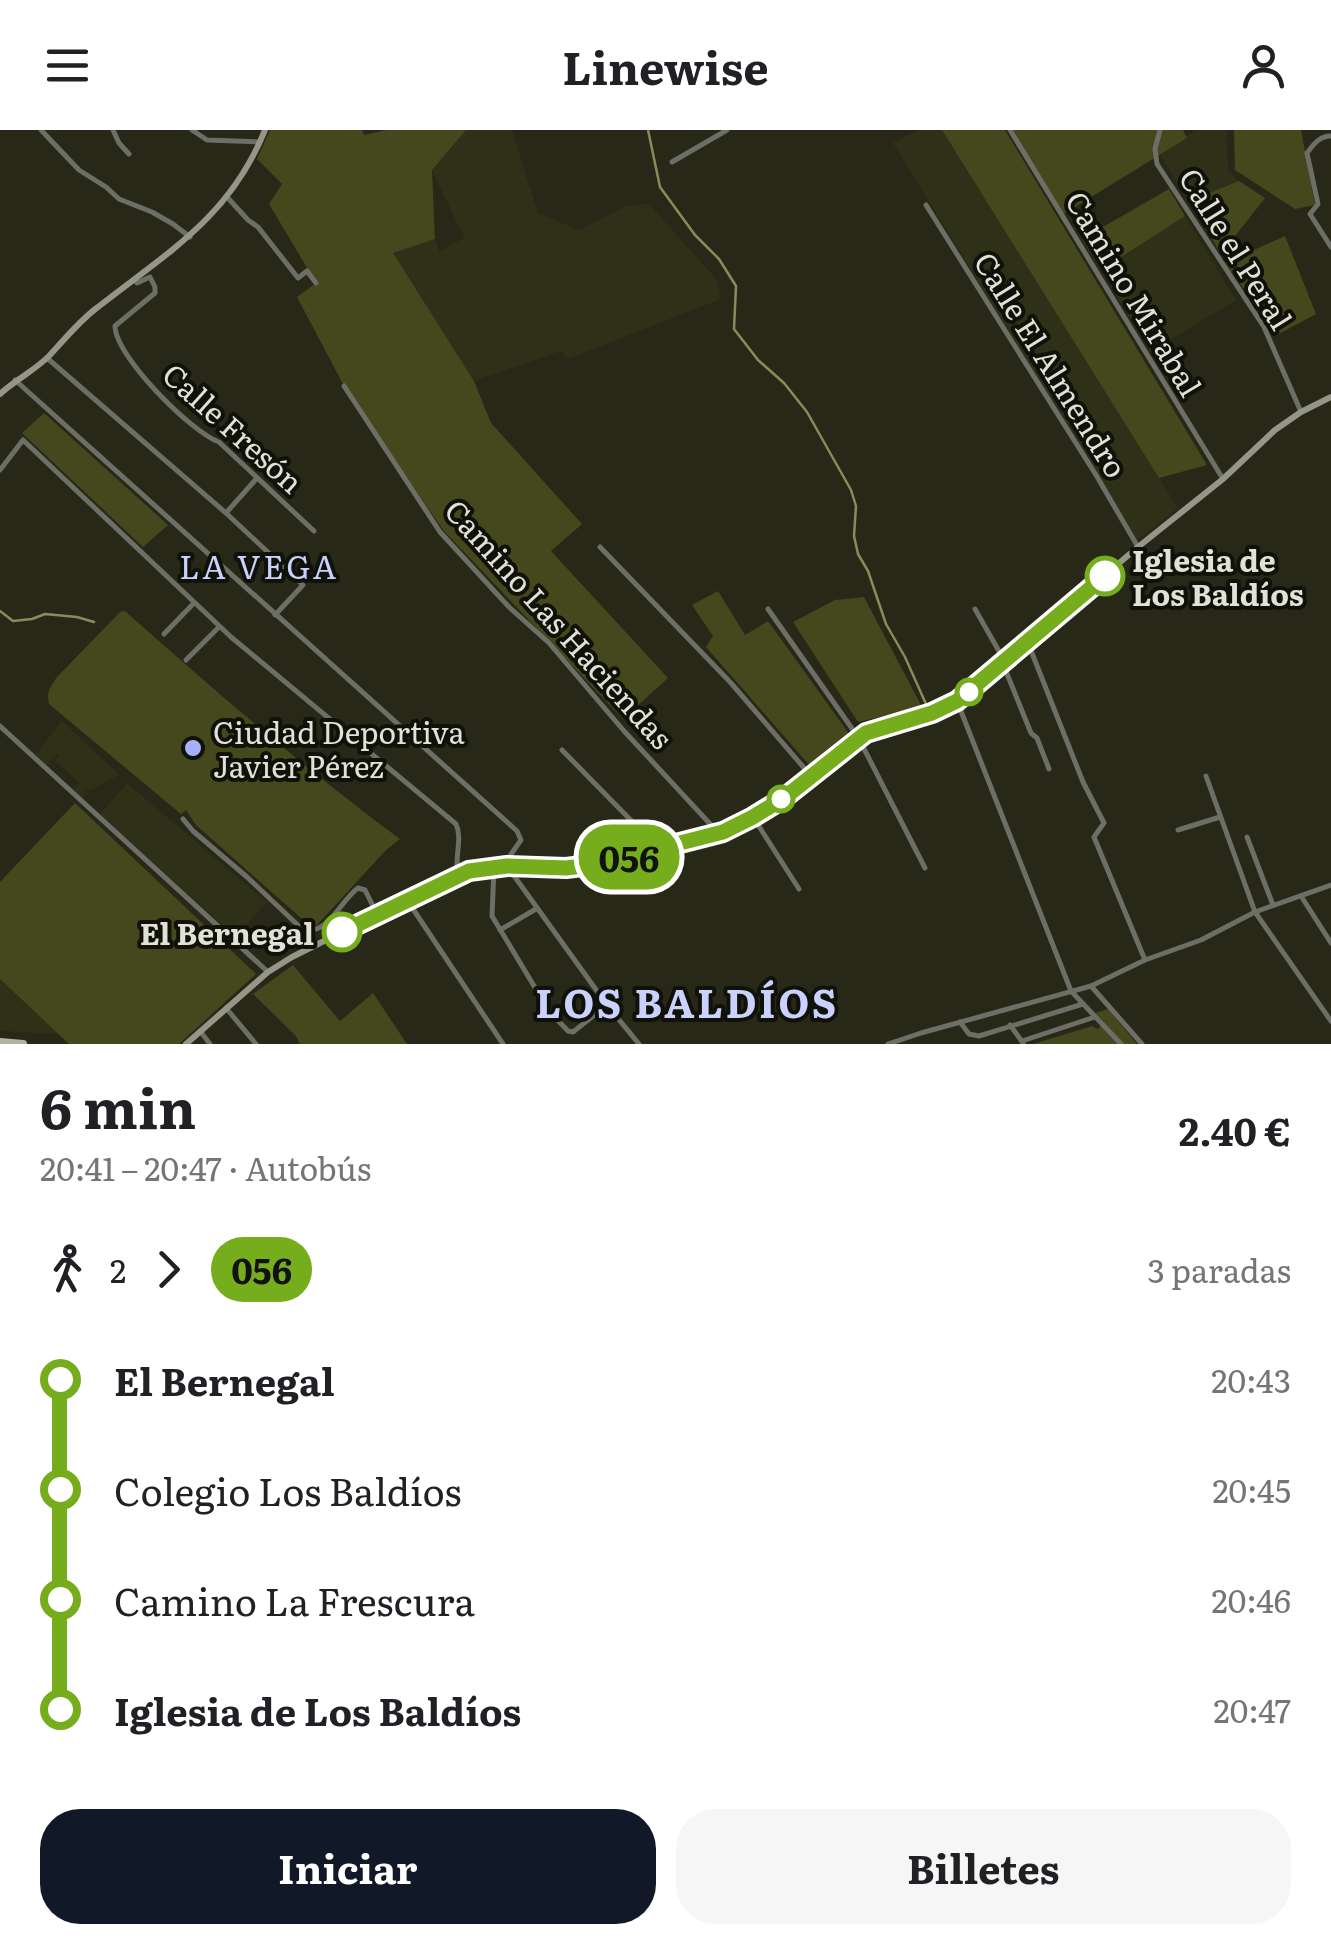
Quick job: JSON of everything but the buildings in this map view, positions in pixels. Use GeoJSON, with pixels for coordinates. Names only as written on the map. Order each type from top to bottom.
{"type":"FeatureCollection","features":[{"type":"Feature","properties":{"kind":"main road"},"geometry":{"type":"LineString","coordinates":[[0,394],[47,358],[80,322],[190,237],[246,170],[264,130]]}},
{"type":"Feature","properties":{"kind":"main road"},"geometry":{"type":"LineString","coordinates":[[186,1044],[268,972],[292,957],[458,874],[507,866],[566,868],[598,864],[717,834],[753,817],[784,798],[858,738],[957,701],[1275,430],[1331,397]]}},
{"type":"Feature","properties":{"kind":"main road"},"geometry":{"type":"LineString","coordinates":[[0,1042],[22,1044]]}},
{"type":"Feature","properties":{"kind":"street"},"geometry":{"type":"LineString","coordinates":[[42,130],[79,170],[119,199],[162,218],[190,237]]}},
{"type":"Feature","properties":{"kind":"street"},"geometry":{"type":"LineString","coordinates":[[113,130],[129,154]]}},
{"type":"Feature","properties":{"kind":"street"},"geometry":{"type":"LineString","coordinates":[[192,130],[207,140],[260,142]]}},
{"type":"Feature","properties":{"kind":"street"},"geometry":{"type":"LineString","coordinates":[[672,162],[727,130]]}},
{"type":"Feature","properties":{"kind":"street","name":"Camino Mirabal"},"geometry":{"type":"LineString","coordinates":[[1010,130],[1222,479]]}},
{"type":"Feature","properties":{"kind":"street","name":"Calle el Peral"},"geometry":{"type":"LineString","coordinates":[[1160,130],[1155,149],[1158,164],[1264,327],[1302,412]]}},
{"type":"Feature","properties":{"kind":"street"},"geometry":{"type":"LineString","coordinates":[[1331,136],[1317,140],[1307,154],[1318,204],[1310,214],[1331,246]]}},
{"type":"Feature","properties":{"kind":"street"},"geometry":{"type":"LineString","coordinates":[[226,197],[258,227],[298,278],[307,271],[316,284]]}},
{"type":"Feature","properties":{"kind":"street","name":"Calle El Almendro"},"geometry":{"type":"LineString","coordinates":[[926,204],[1138,548]]}},
{"type":"Feature","properties":{"kind":"street","name":"Calle Fresón"},"geometry":{"type":"LineString","coordinates":[[134,279],[137,282],[150,277],[155,292],[115,326],[129,357],[180,417],[220,442],[314,531]]}},
{"type":"Feature","properties":{"kind":"street"},"geometry":{"type":"LineString","coordinates":[[47,358],[303,585],[275,615]]}},
{"type":"Feature","properties":{"kind":"street"},"geometry":{"type":"LineString","coordinates":[[15,380],[517,831],[520,840],[507,866],[638,1044]]}},
{"type":"Feature","properties":{"kind":"street","name":"Camino Las Haciendas"},"geometry":{"type":"LineString","coordinates":[[344,386],[440,532],[518,616],[549,643],[717,834]]}},
{"type":"Feature","properties":{"kind":"street"},"geometry":{"type":"LineString","coordinates":[[0,470],[23,440],[194,603],[456,824],[458,874]]}},
{"type":"Feature","properties":{"kind":"street"},"geometry":{"type":"LineString","coordinates":[[226,513],[257,478]]}},
{"type":"Feature","properties":{"kind":"street"},"geometry":{"type":"LineString","coordinates":[[600,547],[731,683],[812,776]]}},
{"type":"Feature","properties":{"kind":"street"},"geometry":{"type":"LineString","coordinates":[[164,634],[194,603]]}},
{"type":"Feature","properties":{"kind":"street"},"geometry":{"type":"LineString","coordinates":[[768,609],[858,738],[925,868]]}},
{"type":"Feature","properties":{"kind":"street"},"geometry":{"type":"LineString","coordinates":[[975,609],[1004,663],[1049,770]]}},
{"type":"Feature","properties":{"kind":"street"},"geometry":{"type":"LineString","coordinates":[[186,660],[220,626]]}},
{"type":"Feature","properties":{"kind":"street"},"geometry":{"type":"LineString","coordinates":[[1028,643],[1104,823],[1094,837],[1144,960]]}},
{"type":"Feature","properties":{"kind":"street"},"geometry":{"type":"LineString","coordinates":[[957,701],[1071,991],[1121,1044]]}},
{"type":"Feature","properties":{"kind":"street"},"geometry":{"type":"LineString","coordinates":[[0,726],[268,972]]}},
{"type":"Feature","properties":{"kind":"street"},"geometry":{"type":"LineString","coordinates":[[562,750],[660,849]]}},
{"type":"Feature","properties":{"kind":"street"},"geometry":{"type":"LineString","coordinates":[[1206,776],[1255,912],[1331,1022]]}},
{"type":"Feature","properties":{"kind":"street"},"geometry":{"type":"LineString","coordinates":[[753,817],[799,888]]}},
{"type":"Feature","properties":{"kind":"street"},"geometry":{"type":"LineString","coordinates":[[1178,830],[1220,817]]}},
{"type":"Feature","properties":{"kind":"street"},"geometry":{"type":"LineString","coordinates":[[182,819],[303,930],[310,932],[327,924],[358,888],[365,890],[377,914]]}},
{"type":"Feature","properties":{"kind":"street"},"geometry":{"type":"LineString","coordinates":[[1247,837],[1273,905]]}},
{"type":"Feature","properties":{"kind":"street"},"geometry":{"type":"LineString","coordinates":[[494,868],[492,916],[549,1011],[572,1032],[607,1005]]}},
{"type":"Feature","properties":{"kind":"street"},"geometry":{"type":"LineString","coordinates":[[888,1044],[1091,986],[1144,960],[1201,940],[1255,912],[1331,885]]}},
{"type":"Feature","properties":{"kind":"street"},"geometry":{"type":"LineString","coordinates":[[1301,896],[1331,942]]}},
{"type":"Feature","properties":{"kind":"street"},"geometry":{"type":"LineString","coordinates":[[407,900],[503,1044]]}},
{"type":"Feature","properties":{"kind":"street"},"geometry":{"type":"LineString","coordinates":[[500,930],[536,908]]}},
{"type":"Feature","properties":{"kind":"street"},"geometry":{"type":"LineString","coordinates":[[1091,986],[1142,1044]]}},
{"type":"Feature","properties":{"kind":"street"},"geometry":{"type":"LineString","coordinates":[[960,1022],[973,1035],[1083,1004]]}},
{"type":"Feature","properties":{"kind":"street"},"geometry":{"type":"LineString","coordinates":[[226,1008],[256,1044]]}},
{"type":"Feature","properties":{"kind":"street"},"geometry":{"type":"LineString","coordinates":[[1010,1025],[1023,1043],[1095,1017]]}},
{"type":"Feature","properties":{"kind":"street"},"geometry":{"type":"LineString","coordinates":[[200,1031],[210,1044]]}},
{"type":"Feature","properties":{"kind":"shaded area"},"geometry":{"type":"Polygon","coordinates":[[[270,130],[362,130],[364,135],[387,130],[466,130],[432,170],[435,239],[393,253],[474,381],[491,423],[582,524],[551,551],[668,678],[623,719],[443,530],[344,386],[297,297],[316,283],[269,204],[282,184],[257,159],[270,130]]]}},
{"type":"Feature","properties":{"kind":"shaded area"},"geometry":{"type":"Polygon","coordinates":[[[466,130],[512,130],[538,213],[579,230],[626,206],[649,204],[717,280],[721,299],[568,359],[561,351],[474,381],[392,253],[435,239],[439,251],[464,238],[432,170],[466,130]]]}},
{"type":"Feature","properties":{"kind":"shaded area"},"geometry":{"type":"Polygon","coordinates":[[[919,130],[942,130],[1178,508],[1137,540],[893,143],[919,130]]]}},
{"type":"Feature","properties":{"kind":"shaded area"},"geometry":{"type":"Polygon","coordinates":[[[942,130],[1005,130],[1207,465],[1159,478],[942,130]]]}},
{"type":"Feature","properties":{"kind":"shaded area"},"geometry":{"type":"Polygon","coordinates":[[[1010,130],[1183,130],[1187,138],[1062,215],[1010,130]]]}},
{"type":"Feature","properties":{"kind":"shaded area"},"geometry":{"type":"Polygon","coordinates":[[[1196,130],[1226,130],[1228,170],[1239,181],[1189,201],[1160,155],[1196,130]]]}},
{"type":"Feature","properties":{"kind":"shaded area"},"geometry":{"type":"Polygon","coordinates":[[[1234,130],[1301,130],[1315,205],[1295,209],[1235,170],[1234,130]]]}},
{"type":"Feature","properties":{"kind":"shaded area"},"geometry":{"type":"Polygon","coordinates":[[[1239,181],[1265,198],[1221,254],[1189,201],[1239,181]]]}},
{"type":"Feature","properties":{"kind":"shaded area"},"geometry":{"type":"Polygon","coordinates":[[[1169,189],[1185,216],[1101,270],[1082,239],[1169,189]]]}},
{"type":"Feature","properties":{"kind":"shaded area"},"geometry":{"type":"Polygon","coordinates":[[[1185,216],[1236,300],[1150,352],[1101,270],[1185,216]]]}},
{"type":"Feature","properties":{"kind":"shaded area"},"geometry":{"type":"Polygon","coordinates":[[[1285,236],[1316,314],[1277,335],[1225,263],[1285,236]]]}},
{"type":"Feature","properties":{"kind":"shaded area"},"geometry":{"type":"Polygon","coordinates":[[[44,413],[168,525],[143,547],[22,433],[44,413]]]}},
{"type":"Feature","properties":{"kind":"shaded area"},"geometry":{"type":"Polygon","coordinates":[[[718,591],[745,635],[768,621],[850,735],[812,768],[706,647],[713,636],[692,605],[718,591]]]}},
{"type":"Feature","properties":{"kind":"shaded area"},"geometry":{"type":"Polygon","coordinates":[[[864,597],[922,707],[858,722],[793,622],[835,600],[864,597]]]}},
{"type":"Feature","properties":{"kind":"shaded area","name":"Ciudad Deportiva Javier Pérez"},"geometry":{"type":"Polygon","coordinates":[[[125,611],[260,728],[400,839],[317,925],[310,926],[196,825],[186,810],[181,814],[49,704],[49,690],[57,677],[125,611]]]}},
{"type":"Feature","properties":{"kind":"shaded area"},"geometry":{"type":"Polygon","coordinates":[[[62,721],[119,775],[89,791],[86,789],[88,794],[80,798],[73,791],[80,783],[54,760],[58,753],[46,765],[36,754],[62,721]]]}},
{"type":"Feature","properties":{"kind":"shaded area"},"geometry":{"type":"Polygon","coordinates":[[[127,783],[267,902],[235,937],[100,814],[127,783]]]}},
{"type":"Feature","properties":{"kind":"shaded area"},"geometry":{"type":"Polygon","coordinates":[[[75,803],[256,974],[179,1044],[69,1044],[0,979],[0,882],[75,803]]]}},
{"type":"Feature","properties":{"kind":"shaded area"},"geometry":{"type":"Polygon","coordinates":[[[293,965],[340,1021],[373,993],[407,1044],[300,1044],[253,994],[293,965]]]}},
{"type":"Feature","properties":{"kind":"shaded area"},"geometry":{"type":"Polygon","coordinates":[[[0,979],[58,1034],[0,1031],[0,979]]]}},
{"type":"Feature","properties":{"kind":"shaded area"},"geometry":{"type":"Polygon","coordinates":[[[1108,1009],[1137,1044],[1033,1044],[1092,1026],[1098,1029],[1104,1022],[1095,1013],[1108,1009]]]}},
{"type":"Feature","properties":{"kind":"waterway"},"geometry":{"type":"LineString","coordinates":[[648,130],[660,187],[736,286],[734,329],[807,412],[851,490],[856,506],[854,536],[858,554],[886,624],[926,704]]}},
{"type":"Feature","properties":{"kind":"waterway"},"geometry":{"type":"LineString","coordinates":[[0,611],[13,621],[45,614],[94,622]]}},
{"type":"Feature","properties":{"kind":"bus line","name":"056"},"geometry":{"type":"LineString","coordinates":[[342,932],[469,871],[598,864],[737,826],[784,798],[866,733],[932,713],[957,701],[1105,576]]}},
{"type":"Feature","properties":{"kind":"place","name":"Iglesia de Los Baldíos"},"geometry":{"type":"Point","coordinates":[1105,576]}},
{"type":"Feature","properties":{"kind":"place","name":"Ciudad Deportiva Javier Pérez"},"geometry":{"type":"Point","coordinates":[193,748]}},
{"type":"Feature","properties":{"kind":"place","name":"El Bernegal"},"geometry":{"type":"Point","coordinates":[342,932]}},
{"type":"Feature","properties":{"kind":"district","name":"LA VEGA"},"geometry":{"type":"Point","coordinates":[259,565]}},
{"type":"Feature","properties":{"kind":"district","name":"LOS BALDÍOS"},"geometry":{"type":"Point","coordinates":[687,1000]}}]}
